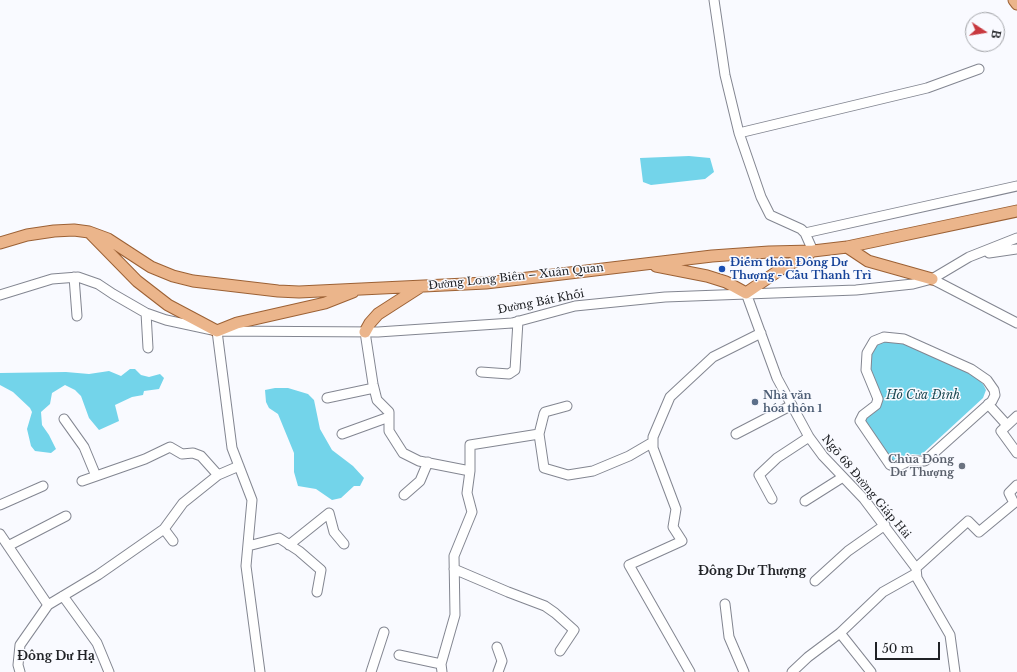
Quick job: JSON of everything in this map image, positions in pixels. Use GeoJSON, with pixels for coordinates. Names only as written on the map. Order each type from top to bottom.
{"type":"FeatureCollection","features":[{"type":"Feature","properties":{"kind":"main road"},"geometry":{"type":"LineString","coordinates":[[1014,0],[1017,4]]}},
{"type":"Feature","properties":{"kind":"main road","name":"Đường Long Biên – Xuân Quan"},"geometry":{"type":"LineString","coordinates":[[0,243],[27,235],[74,230],[89,232],[108,239],[151,267],[193,281],[278,291],[362,289],[486,283],[644,263],[762,252],[813,251],[847,247],[1017,211]]}},
{"type":"Feature","properties":{"kind":"main road"},"geometry":{"type":"LineString","coordinates":[[89,232],[137,281],[168,305],[217,331],[237,323],[325,304],[362,289]]}},
{"type":"Feature","properties":{"kind":"main road"},"geometry":{"type":"LineString","coordinates":[[847,247],[868,261],[932,279]]}},
{"type":"Feature","properties":{"kind":"main road"},"geometry":{"type":"LineString","coordinates":[[644,263],[708,276],[726,282],[746,293],[781,269],[813,251]]}},
{"type":"Feature","properties":{"kind":"main road"},"geometry":{"type":"LineString","coordinates":[[365,332],[378,314],[421,287]]}},
{"type":"Feature","properties":{"kind":"street"},"geometry":{"type":"LineString","coordinates":[[714,0],[725,75],[739,133],[760,197],[770,214],[801,229],[805,233],[813,251]]}},
{"type":"Feature","properties":{"kind":"street"},"geometry":{"type":"LineString","coordinates":[[739,133],[927,88],[979,68]]}},
{"type":"Feature","properties":{"kind":"street"},"geometry":{"type":"LineString","coordinates":[[805,233],[1017,186]]}},
{"type":"Feature","properties":{"kind":"street","name":"Đường Bát Khối"},"geometry":{"type":"LineString","coordinates":[[0,295],[52,279],[74,277],[98,284],[146,312],[166,320],[217,331],[365,332],[518,321],[575,306],[665,297],[856,290],[913,284],[932,279],[969,257],[1017,238]]}},
{"type":"Feature","properties":{"kind":"street"},"geometry":{"type":"LineString","coordinates":[[980,253],[1017,249]]}},
{"type":"Feature","properties":{"kind":"street"},"geometry":{"type":"LineString","coordinates":[[74,277],[77,316]]}},
{"type":"Feature","properties":{"kind":"street"},"geometry":{"type":"LineString","coordinates":[[932,279],[1017,323]]}},
{"type":"Feature","properties":{"kind":"street","name":"Ngõ 68 Đường Giáp Hải"},"geometry":{"type":"LineString","coordinates":[[746,293],[777,378],[809,437],[823,456],[885,525],[916,571],[950,635],[955,672]]}},
{"type":"Feature","properties":{"kind":"street"},"geometry":{"type":"LineString","coordinates":[[146,312],[148,348]]}},
{"type":"Feature","properties":{"kind":"street"},"geometry":{"type":"LineString","coordinates":[[481,372],[513,373],[516,365],[518,321]]}},
{"type":"Feature","properties":{"kind":"street"},"geometry":{"type":"LineString","coordinates":[[217,331],[232,448],[252,500],[246,566],[260,672]]}},
{"type":"Feature","properties":{"kind":"street"},"geometry":{"type":"LineString","coordinates":[[365,332],[377,400],[389,412],[389,431],[403,453],[428,462],[470,471]]}},
{"type":"Feature","properties":{"kind":"street"},"geometry":{"type":"LineString","coordinates":[[690,672],[629,565],[682,541],[674,527],[676,509],[653,448],[653,437],[670,397],[714,357],[761,333]]}},
{"type":"Feature","properties":{"kind":"street"},"geometry":{"type":"LineString","coordinates":[[897,337],[971,369],[982,375],[994,390],[995,395],[988,404],[925,461],[913,461],[893,467],[890,465],[860,420],[863,415],[876,405],[878,399],[866,370],[865,362],[869,346],[878,338],[897,337]]}},
{"type":"Feature","properties":{"kind":"street"},"geometry":{"type":"LineString","coordinates":[[327,398],[374,388]]}},
{"type":"Feature","properties":{"kind":"street"},"geometry":{"type":"LineString","coordinates":[[988,404],[1008,425]]}},
{"type":"Feature","properties":{"kind":"street"},"geometry":{"type":"LineString","coordinates":[[736,434],[792,405]]}},
{"type":"Feature","properties":{"kind":"street"},"geometry":{"type":"LineString","coordinates":[[567,406],[545,412],[539,434],[544,468],[568,475],[593,471],[629,456],[653,442]]}},
{"type":"Feature","properties":{"kind":"street"},"geometry":{"type":"LineString","coordinates":[[1017,416],[1001,431],[1017,453]]}},
{"type":"Feature","properties":{"kind":"street"},"geometry":{"type":"LineString","coordinates":[[342,434],[389,417]]}},
{"type":"Feature","properties":{"kind":"street"},"geometry":{"type":"LineString","coordinates":[[64,419],[84,447],[96,476]]}},
{"type":"Feature","properties":{"kind":"street"},"geometry":{"type":"LineString","coordinates":[[399,655],[441,668],[455,615],[454,556],[472,512],[467,493],[470,471],[470,444],[539,434]]}},
{"type":"Feature","properties":{"kind":"street"},"geometry":{"type":"LineString","coordinates":[[772,499],[759,475],[777,458],[809,437]]}},
{"type":"Feature","properties":{"kind":"street"},"geometry":{"type":"LineString","coordinates":[[82,481],[145,460],[170,447],[182,454],[193,453],[201,456],[218,475]]}},
{"type":"Feature","properties":{"kind":"street"},"geometry":{"type":"LineString","coordinates":[[404,495],[420,481],[428,462]]}},
{"type":"Feature","properties":{"kind":"street"},"geometry":{"type":"LineString","coordinates":[[20,672],[18,665],[20,645],[48,605],[98,575],[164,528],[183,503],[218,475],[239,466]]}},
{"type":"Feature","properties":{"kind":"street"},"geometry":{"type":"LineString","coordinates":[[805,501],[843,477]]}},
{"type":"Feature","properties":{"kind":"street"},"geometry":{"type":"LineString","coordinates":[[792,672],[808,657],[840,633],[884,592],[916,571],[968,521],[979,532],[1016,507],[1009,493],[1017,485]]}},
{"type":"Feature","properties":{"kind":"street"},"geometry":{"type":"LineString","coordinates":[[0,505],[43,486]]}},
{"type":"Feature","properties":{"kind":"street"},"geometry":{"type":"LineString","coordinates":[[290,545],[329,513],[334,532],[344,544]]}},
{"type":"Feature","properties":{"kind":"street"},"geometry":{"type":"LineString","coordinates":[[8,546],[66,516]]}},
{"type":"Feature","properties":{"kind":"street"},"geometry":{"type":"LineString","coordinates":[[815,581],[848,551],[885,525]]}},
{"type":"Feature","properties":{"kind":"street"},"geometry":{"type":"LineString","coordinates":[[164,528],[174,541]]}},
{"type":"Feature","properties":{"kind":"street"},"geometry":{"type":"LineString","coordinates":[[0,534],[48,605]]}},
{"type":"Feature","properties":{"kind":"street"},"geometry":{"type":"LineString","coordinates":[[248,546],[279,538],[290,545],[321,570],[317,592]]}},
{"type":"Feature","properties":{"kind":"street"},"geometry":{"type":"LineString","coordinates":[[454,569],[545,606],[555,613],[574,630],[560,650]]}},
{"type":"Feature","properties":{"kind":"street"},"geometry":{"type":"LineString","coordinates":[[63,596],[97,643],[109,672]]}},
{"type":"Feature","properties":{"kind":"street"},"geometry":{"type":"LineString","coordinates":[[725,604],[729,637],[744,672]]}},
{"type":"Feature","properties":{"kind":"street"},"geometry":{"type":"LineString","coordinates":[[371,672],[384,632]]}},
{"type":"Feature","properties":{"kind":"street"},"geometry":{"type":"LineString","coordinates":[[840,633],[871,672]]}},
{"type":"Feature","properties":{"kind":"street"},"geometry":{"type":"LineString","coordinates":[[497,647],[502,662],[498,672]]}},
{"type":"Feature","properties":{"kind":"water"},"geometry":{"type":"Polygon","coordinates":[[[689,156],[710,158],[714,172],[705,179],[651,185],[643,182],[640,158],[689,156]]]}},
{"type":"Feature","properties":{"kind":"water","name":"Hồ Cửa Đình"},"geometry":{"type":"Polygon","coordinates":[[[898,340],[974,374],[986,390],[983,398],[921,455],[912,454],[898,462],[891,461],[865,421],[866,417],[880,407],[881,401],[868,366],[871,348],[882,341],[898,340]]]}},
{"type":"Feature","properties":{"kind":"water"},"geometry":{"type":"Polygon","coordinates":[[[130,369],[135,369],[141,375],[149,377],[160,374],[164,378],[159,389],[144,391],[143,395],[132,397],[115,405],[119,421],[99,430],[89,418],[81,396],[75,390],[65,385],[52,393],[50,404],[41,412],[42,425],[56,449],[51,453],[35,451],[31,446],[27,429],[32,412],[30,408],[13,392],[0,385],[0,373],[66,372],[89,374],[109,371],[121,376],[130,369]]]}},
{"type":"Feature","properties":{"kind":"water"},"geometry":{"type":"Polygon","coordinates":[[[288,388],[308,394],[314,400],[320,429],[332,450],[353,466],[364,478],[360,486],[354,486],[341,498],[332,500],[316,489],[298,486],[294,472],[294,453],[278,414],[269,408],[266,402],[265,390],[288,388]]]}},
{"type":"Feature","properties":{"kind":"place","name":"Điếm thôn Đông Dư Thượng - Cầu Thanh Trì"},"geometry":{"type":"Point","coordinates":[722,269]}},
{"type":"Feature","properties":{"kind":"place","name":"Nhà văn hóa thôn 1"},"geometry":{"type":"Point","coordinates":[755,402]}},
{"type":"Feature","properties":{"kind":"place","name":"Chùa Đông Dư Thượng"},"geometry":{"type":"Point","coordinates":[962,466]}},
{"type":"Feature","properties":{"kind":"district","name":"Đông Dư Thượng"},"geometry":{"type":"Point","coordinates":[752,572]}},
{"type":"Feature","properties":{"kind":"district","name":"Đông Dư Hạ"},"geometry":{"type":"Point","coordinates":[56,657]}}]}
